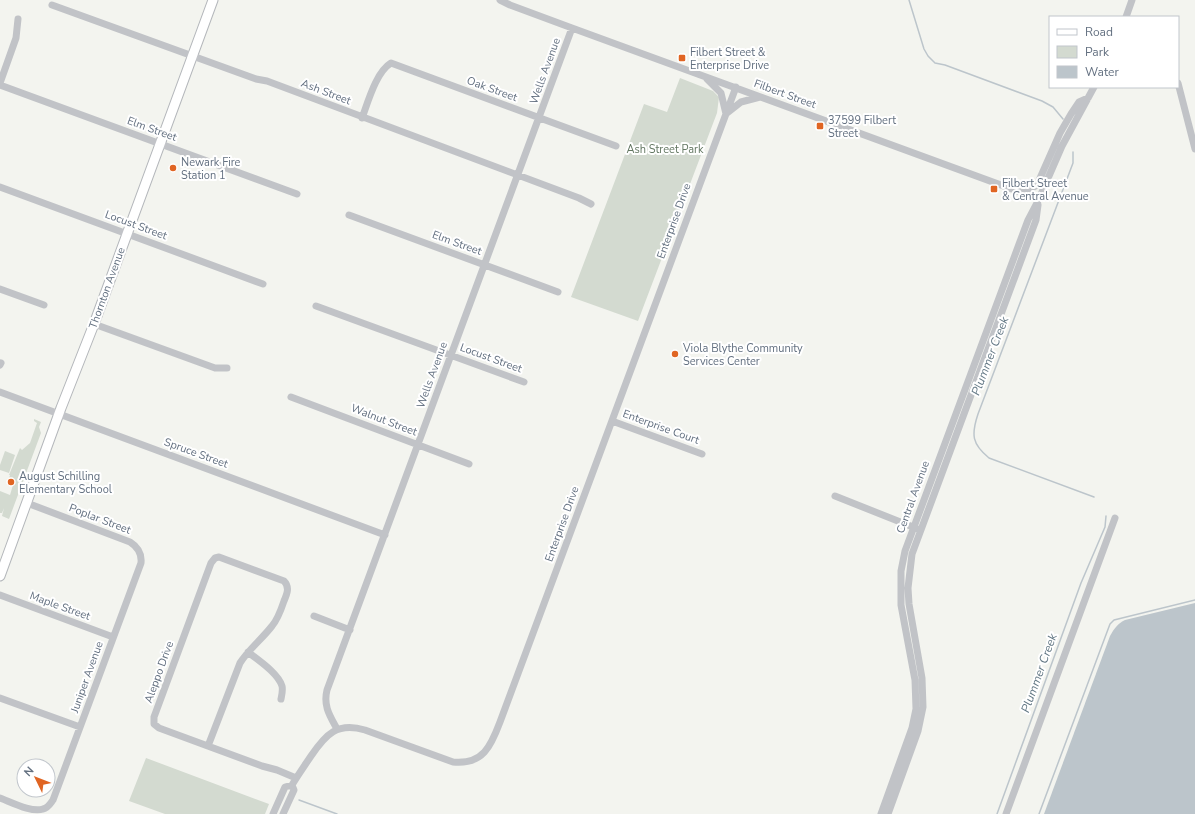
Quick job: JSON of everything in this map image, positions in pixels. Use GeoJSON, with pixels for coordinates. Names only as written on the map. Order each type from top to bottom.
{"type":"FeatureCollection","features":[{"type":"Feature","properties":{"kind":"main road","name":"Thornton Avenue"},"geometry":{"type":"LineString","coordinates":[[0,576],[213,0]]}},
{"type":"Feature","properties":{"kind":"street","name":"Filbert Street"},"geometry":{"type":"LineString","coordinates":[[500,0],[572,28],[1039,199]]}},
{"type":"Feature","properties":{"kind":"street"},"geometry":{"type":"LineString","coordinates":[[1126,16],[1132,0]]}},
{"type":"Feature","properties":{"kind":"street","name":"Ash Street"},"geometry":{"type":"LineString","coordinates":[[52,4],[256,79],[266,81],[579,198],[591,204]]}},
{"type":"Feature","properties":{"kind":"street"},"geometry":{"type":"LineString","coordinates":[[0,84],[16,38],[18,19]]}},
{"type":"Feature","properties":{"kind":"street","name":"Wells Avenue"},"geometry":{"type":"LineString","coordinates":[[337,729],[327,712],[325,698],[572,28]]}},
{"type":"Feature","properties":{"kind":"street","name":"Oak Street"},"geometry":{"type":"LineString","coordinates":[[362,118],[375,85],[384,68],[391,63],[616,146]]}},
{"type":"Feature","properties":{"kind":"street"},"geometry":{"type":"LineString","coordinates":[[703,76],[721,93],[726,114],[741,102],[760,97]]}},
{"type":"Feature","properties":{"kind":"street","name":"Elm Street"},"geometry":{"type":"LineString","coordinates":[[0,84],[297,194]]}},
{"type":"Feature","properties":{"kind":"street","name":"Enterprise Drive"},"geometry":{"type":"LineString","coordinates":[[337,729],[350,727],[357,728],[453,762],[461,763],[484,754],[493,740],[736,87]]}},
{"type":"Feature","properties":{"kind":"street"},"geometry":{"type":"LineString","coordinates":[[1179,87],[1195,149]]}},
{"type":"Feature","properties":{"kind":"street","name":"Central Avenue"},"geometry":{"type":"LineString","coordinates":[[881,814],[912,728],[916,709],[915,680],[900,592],[901,571],[905,551],[917,528],[1036,220],[1039,199],[1062,146],[1093,88]]}},
{"type":"Feature","properties":{"kind":"street"},"geometry":{"type":"LineString","coordinates":[[1024,194],[1037,186],[1054,145],[1071,114],[1079,102],[1088,97]]}},
{"type":"Feature","properties":{"kind":"street","name":"Locust Street"},"geometry":{"type":"LineString","coordinates":[[0,187],[264,284]]}},
{"type":"Feature","properties":{"kind":"street","name":"Elm Street"},"geometry":{"type":"LineString","coordinates":[[349,215],[558,292]]}},
{"type":"Feature","properties":{"kind":"street"},"geometry":{"type":"LineString","coordinates":[[0,289],[44,305]]}},
{"type":"Feature","properties":{"kind":"street","name":"Locust Street"},"geometry":{"type":"LineString","coordinates":[[316,306],[524,382]]}},
{"type":"Feature","properties":{"kind":"street"},"geometry":{"type":"LineString","coordinates":[[94,324],[215,368],[227,368]]}},
{"type":"Feature","properties":{"kind":"street","name":"Spruce Street"},"geometry":{"type":"LineString","coordinates":[[0,392],[385,535]]}},
{"type":"Feature","properties":{"kind":"street","name":"Walnut Street"},"geometry":{"type":"LineString","coordinates":[[291,397],[469,464]]}},
{"type":"Feature","properties":{"kind":"street","name":"Enterprise Court"},"geometry":{"type":"LineString","coordinates":[[612,421],[702,454]]}},
{"type":"Feature","properties":{"kind":"street"},"geometry":{"type":"LineString","coordinates":[[835,496],[917,528]]}},
{"type":"Feature","properties":{"kind":"street","name":"Poplar Street"},"geometry":{"type":"LineString","coordinates":[[27,503],[130,542],[139,550]]}},
{"type":"Feature","properties":{"kind":"street"},"geometry":{"type":"LineString","coordinates":[[1006,814],[1115,518]]}},
{"type":"Feature","properties":{"kind":"street","name":"Central Avenue"},"geometry":{"type":"LineString","coordinates":[[888,814],[918,730],[923,707],[922,678],[909,604],[908,588],[917,528]]}},
{"type":"Feature","properties":{"kind":"street","name":"Juniper Avenue"},"geometry":{"type":"LineString","coordinates":[[0,798],[31,810],[45,809],[53,800],[141,563],[142,556],[139,550]]}},
{"type":"Feature","properties":{"kind":"street","name":"Aleppo Drive"},"geometry":{"type":"LineString","coordinates":[[248,652],[277,620],[288,591],[287,584],[280,579],[222,557],[215,558],[211,563],[153,720],[154,724],[159,728],[296,778]]}},
{"type":"Feature","properties":{"kind":"street","name":"Maple Street"},"geometry":{"type":"LineString","coordinates":[[0,595],[113,637]]}},
{"type":"Feature","properties":{"kind":"street"},"geometry":{"type":"LineString","coordinates":[[314,616],[350,630]]}},
{"type":"Feature","properties":{"kind":"street"},"geometry":{"type":"LineString","coordinates":[[208,746],[236,671],[248,652],[272,672],[280,681],[282,687],[280,699]]}},
{"type":"Feature","properties":{"kind":"street"},"geometry":{"type":"LineString","coordinates":[[0,698],[80,727]]}},
{"type":"Feature","properties":{"kind":"street"},"geometry":{"type":"LineString","coordinates":[[273,814],[285,787],[292,784],[320,742],[337,729]]}},
{"type":"Feature","properties":{"kind":"street"},"geometry":{"type":"LineString","coordinates":[[282,814],[294,790],[292,784]]}},
{"type":"Feature","properties":{"kind":"green space","name":"Ash Street Park"},"geometry":{"type":"Polygon","coordinates":[[[680,78],[713,91],[719,97],[717,113],[638,321],[571,297],[644,104],[667,112],[680,78]]]}},
{"type":"Feature","properties":{"kind":"green space"},"geometry":{"type":"Polygon","coordinates":[[[34,419],[41,422],[39,427],[41,433],[9,519],[2,516],[4,508],[2,513],[0,513],[0,491],[10,495],[13,485],[8,482],[9,475],[20,448],[22,450],[30,443],[37,423],[34,419]]]}},
{"type":"Feature","properties":{"kind":"green space"},"geometry":{"type":"Polygon","coordinates":[[[5,451],[15,455],[9,473],[0,470],[0,465],[5,451]]]}},
{"type":"Feature","properties":{"kind":"green space"},"geometry":{"type":"Polygon","coordinates":[[[146,758],[269,804],[265,814],[165,814],[129,801],[146,758]]]}},
{"type":"Feature","properties":{"kind":"water"},"geometry":{"type":"Polygon","coordinates":[[[1195,603],[1195,814],[1044,814],[1110,636],[1114,629],[1125,620],[1195,603]]]}},
{"type":"Feature","properties":{"kind":"waterway","name":"Plummer Creek"},"geometry":{"type":"LineString","coordinates":[[909,0],[924,49],[935,63],[945,65],[1042,101],[1053,107],[1063,119]]}},
{"type":"Feature","properties":{"kind":"waterway","name":"Plummer Creek"},"geometry":{"type":"LineString","coordinates":[[1073,152],[1073,163],[978,414],[974,428],[974,439],[979,448],[989,458],[1094,497]]}},
{"type":"Feature","properties":{"kind":"waterway","name":"Plummer Creek"},"geometry":{"type":"LineString","coordinates":[[997,814],[1081,583],[1105,527],[1106,516]]}},
{"type":"Feature","properties":{"kind":"waterway"},"geometry":{"type":"LineString","coordinates":[[1039,814],[1110,624],[1114,620],[1195,600]]}},
{"type":"Feature","properties":{"kind":"waterway"},"geometry":{"type":"LineString","coordinates":[[299,800],[337,814]]}},
{"type":"Feature","properties":{"kind":"place","name":"Filbert Street & Enterprise Drive"},"geometry":{"type":"Point","coordinates":[682,58]}},
{"type":"Feature","properties":{"kind":"place","name":"37599 Filbert Street"},"geometry":{"type":"Point","coordinates":[820,126]}},
{"type":"Feature","properties":{"kind":"place","name":"Newark Fire Station 1"},"geometry":{"type":"Point","coordinates":[173,168]}},
{"type":"Feature","properties":{"kind":"place","name":"Filbert Street & Central Avenue"},"geometry":{"type":"Point","coordinates":[994,189]}},
{"type":"Feature","properties":{"kind":"place","name":"Viola Blythe Community Services Center"},"geometry":{"type":"Point","coordinates":[675,354]}},
{"type":"Feature","properties":{"kind":"place","name":"August Schilling Elementary School"},"geometry":{"type":"Point","coordinates":[11,482]}}]}
